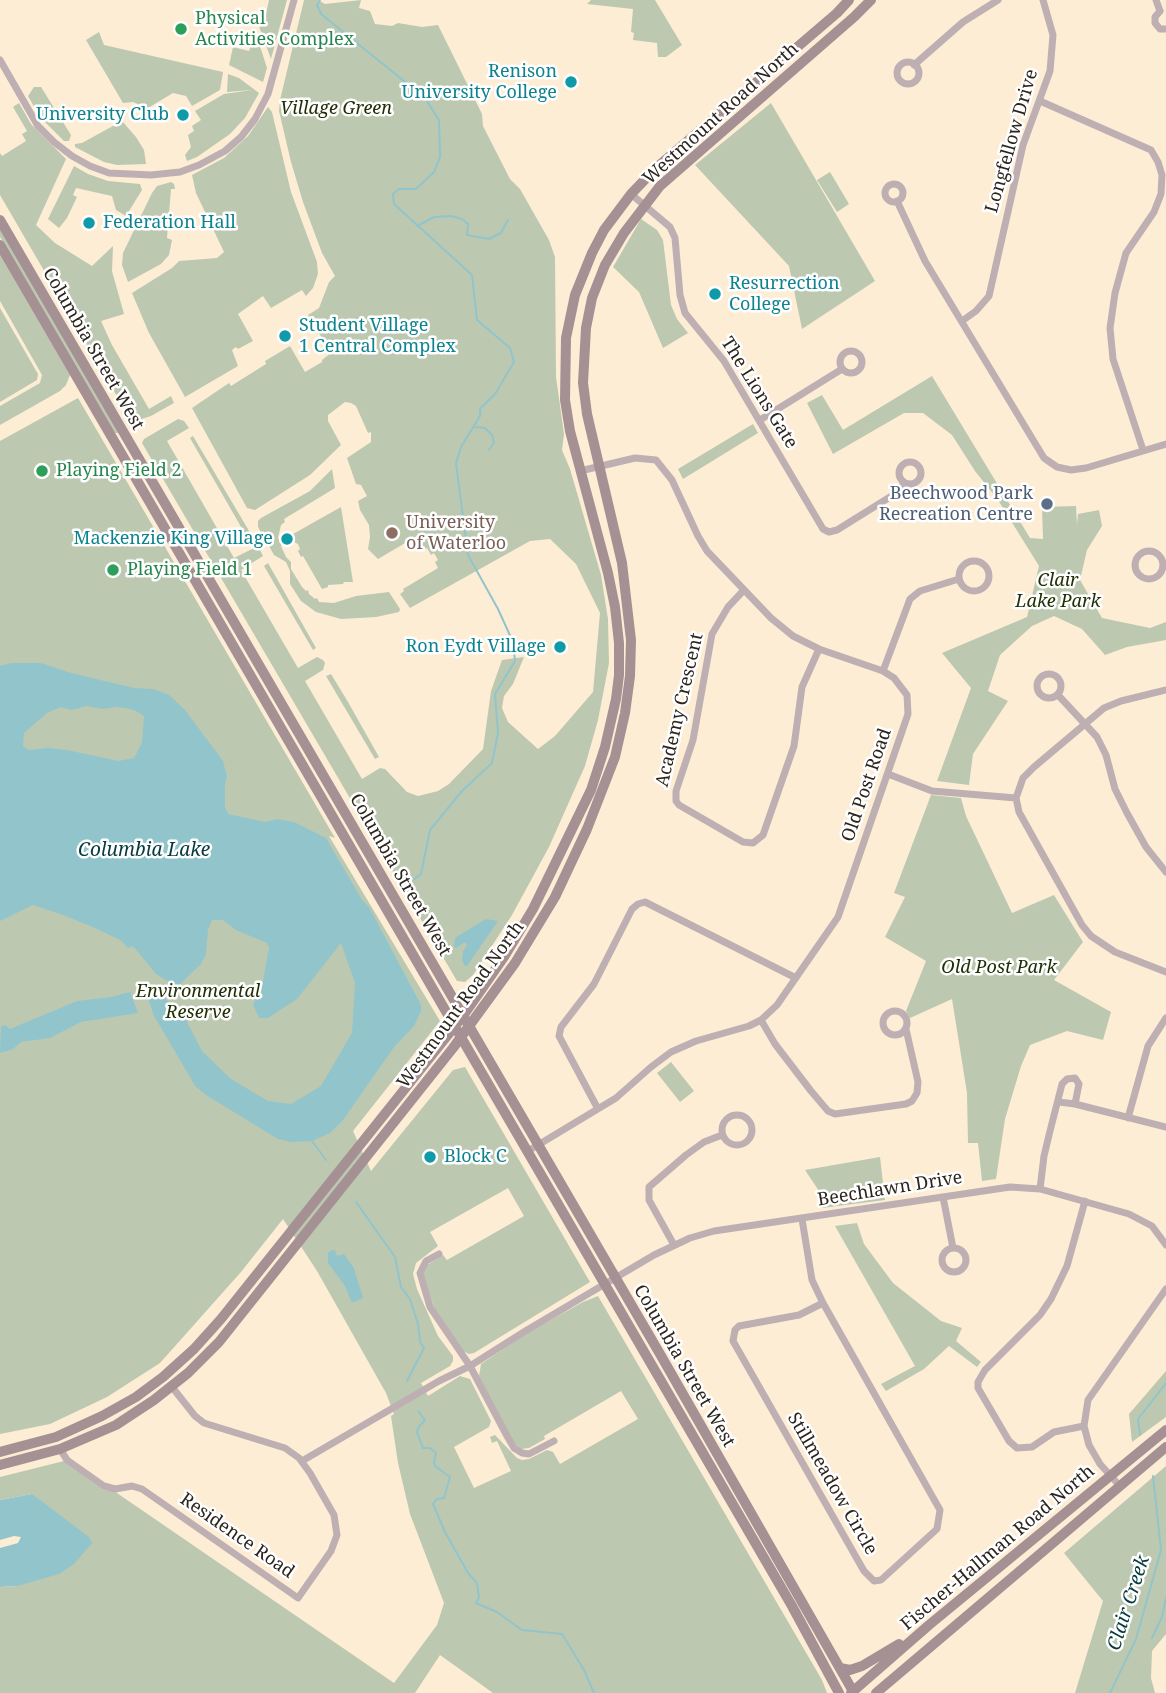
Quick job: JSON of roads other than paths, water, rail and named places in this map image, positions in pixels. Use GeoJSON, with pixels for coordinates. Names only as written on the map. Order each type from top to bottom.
{"type":"FeatureCollection","features":[{"type":"Feature","properties":{"kind":"main road","name":"Westmount Road North"},"geometry":{"type":"LineString","coordinates":[[0,1452],[70,1432],[125,1404],[163,1377],[221,1319],[463,1016],[533,909],[591,790],[605,747],[616,699],[619,643],[615,607],[570,431],[565,400],[564,369],[570,315],[592,253],[604,230],[631,194],[656,167],[849,0]]}},
{"type":"Feature","properties":{"kind":"main road","name":"Westmount Road North"},"geometry":{"type":"LineString","coordinates":[[0,1465],[60,1449],[125,1420],[172,1387],[219,1342],[460,1038],[516,963],[555,897],[587,829],[617,746],[630,676],[631,639],[622,563],[587,414],[583,383],[586,328],[592,298],[605,265],[624,233],[660,186],[854,18],[871,0]]}},
{"type":"Feature","properties":{"kind":"main road","name":"Columbia Street West"},"geometry":{"type":"LineString","coordinates":[[0,220],[853,1692]]}},
{"type":"Feature","properties":{"kind":"main road","name":"Columbia Street West"},"geometry":{"type":"LineString","coordinates":[[0,245],[792,1606],[839,1693]]}},
{"type":"Feature","properties":{"kind":"main road","name":"Fischer-Hallman Road North"},"geometry":{"type":"LineString","coordinates":[[853,1692],[929,1625],[1166,1430]]}},
{"type":"Feature","properties":{"kind":"main road","name":"Fischer-Hallman Road North"},"geometry":{"type":"LineString","coordinates":[[876,1693],[1166,1447]]}},
{"type":"Feature","properties":{"kind":"main road"},"geometry":{"type":"LineString","coordinates":[[840,1668],[854,1669],[872,1662],[929,1625]]}},
{"type":"Feature","properties":{"kind":"street"},"geometry":{"type":"LineString","coordinates":[[0,60],[38,125],[72,156],[109,173],[151,175],[180,172],[225,151],[255,119],[268,94],[294,0]]}},
{"type":"Feature","properties":{"kind":"street"},"geometry":{"type":"LineString","coordinates":[[915,65],[963,22],[998,0]]}},
{"type":"Feature","properties":{"kind":"street","name":"Longfellow Drive"},"geometry":{"type":"LineString","coordinates":[[962,321],[976,311],[989,296],[1023,145],[1050,71],[1052,35],[1043,0]]}},
{"type":"Feature","properties":{"kind":"street"},"geometry":{"type":"LineString","coordinates":[[1156,0],[1163,11],[1155,17],[1155,23],[1160,29],[1166,29]]}},
{"type":"Feature","properties":{"kind":"street"},"geometry":{"type":"LineString","coordinates":[[1040,101],[1151,150],[1163,175],[1161,194],[1154,212],[1126,253],[1115,293],[1110,328],[1113,359],[1143,450]]}},
{"type":"Feature","properties":{"kind":"street","name":"The Lions Gate"},"geometry":{"type":"LineString","coordinates":[[631,194],[670,227],[675,238],[680,295],[685,313],[724,360],[823,529],[829,532],[837,530],[898,492],[904,482]]}},
{"type":"Feature","properties":{"kind":"street"},"geometry":{"type":"LineString","coordinates":[[897,201],[912,236],[1044,458],[1057,467],[1070,470],[1086,468],[1166,443]]}},
{"type":"Feature","properties":{"kind":"street"},"geometry":{"type":"LineString","coordinates":[[760,421],[842,369]]}},
{"type":"Feature","properties":{"kind":"street","name":"Old Post Road"},"geometry":{"type":"LineString","coordinates":[[528,1151],[616,1098],[671,1052],[696,1041],[749,1026],[761,1020],[777,1005],[838,917],[908,714],[909,704],[899,683],[883,671],[819,649],[793,636],[771,618],[707,551],[672,480],[656,460],[635,458],[580,471]]}},
{"type":"Feature","properties":{"kind":"street"},"geometry":{"type":"LineString","coordinates":[[1150,550],[1163,554],[1164,566],[1161,573],[1152,579],[1139,575],[1135,568],[1138,555],[1150,550]]}},
{"type":"Feature","properties":{"kind":"street"},"geometry":{"type":"LineString","coordinates":[[970,562],[982,564],[989,574],[986,584],[978,590],[966,588],[960,579],[962,568],[970,562]]}},
{"type":"Feature","properties":{"kind":"street"},"geometry":{"type":"LineString","coordinates":[[883,671],[910,599],[920,591],[960,579]]}},
{"type":"Feature","properties":{"kind":"street","name":"Academy Crescent"},"geometry":{"type":"LineString","coordinates":[[744,590],[728,607],[712,634],[693,740],[676,791],[678,805],[743,842],[752,843],[763,835],[794,746],[802,687],[819,649]]}},
{"type":"Feature","properties":{"kind":"street"},"geometry":{"type":"LineString","coordinates":[[1166,690],[1104,708],[1023,778],[1016,797],[1019,812],[1082,925],[1091,936],[1115,952],[1166,972]]}},
{"type":"Feature","properties":{"kind":"street"},"geometry":{"type":"LineString","coordinates":[[1058,695],[1097,737],[1126,813],[1146,847],[1166,872]]}},
{"type":"Feature","properties":{"kind":"street"},"geometry":{"type":"LineString","coordinates":[[888,774],[939,792],[1016,797]]}},
{"type":"Feature","properties":{"kind":"street"},"geometry":{"type":"LineString","coordinates":[[598,1109],[559,1036],[561,1027],[594,984],[632,909],[638,904],[645,902],[796,978]]}},
{"type":"Feature","properties":{"kind":"street"},"geometry":{"type":"LineString","coordinates":[[1128,1118],[1148,1046],[1166,1018]]}},
{"type":"Feature","properties":{"kind":"street"},"geometry":{"type":"LineString","coordinates":[[761,1020],[775,1044],[811,1091],[828,1111],[835,1114],[906,1104],[915,1097],[918,1082],[906,1029]]}},
{"type":"Feature","properties":{"kind":"street"},"geometry":{"type":"LineString","coordinates":[[1040,1189],[1044,1156],[1062,1084],[1067,1079],[1076,1078],[1079,1084],[1075,1104]]}},
{"type":"Feature","properties":{"kind":"street"},"geometry":{"type":"LineString","coordinates":[[1059,1102],[1166,1127]]}},
{"type":"Feature","properties":{"kind":"street"},"geometry":{"type":"LineString","coordinates":[[742,1115],[750,1121],[752,1135],[744,1144],[730,1144],[722,1135],[722,1125],[731,1116],[742,1115]]}},
{"type":"Feature","properties":{"kind":"street"},"geometry":{"type":"LineString","coordinates":[[674,1245],[649,1200],[649,1187],[704,1142],[722,1135]]}},
{"type":"Feature","properties":{"kind":"street","name":"Beechlawn Drive"},"geometry":{"type":"LineString","coordinates":[[615,1279],[674,1245],[714,1231],[1010,1187],[1040,1189],[1139,1218],[1152,1226],[1166,1245]]}},
{"type":"Feature","properties":{"kind":"street"},"geometry":{"type":"LineString","coordinates":[[943,1196],[953,1248]]}},
{"type":"Feature","properties":{"kind":"street"},"geometry":{"type":"LineString","coordinates":[[1084,1426],[1054,1432],[1032,1447],[1017,1448],[1009,1441],[978,1388],[978,1382],[985,1370],[1040,1315],[1051,1299],[1067,1266],[1085,1201]]}},
{"type":"Feature","properties":{"kind":"street","name":"Stillmeadow Circle"},"geometry":{"type":"LineString","coordinates":[[802,1219],[812,1280],[940,1510],[937,1529],[881,1580],[874,1581],[864,1572],[733,1341],[735,1330],[740,1326],[800,1315],[823,1303]]}},
{"type":"Feature","properties":{"kind":"street"},"geometry":{"type":"LineString","coordinates":[[439,1254],[422,1266],[420,1273],[424,1292],[434,1315],[470,1366],[514,1448],[522,1454],[529,1454],[554,1441]]}},
{"type":"Feature","properties":{"kind":"street"},"geometry":{"type":"LineString","coordinates":[[302,1461],[439,1381],[470,1366],[615,1279]]}},
{"type":"Feature","properties":{"kind":"street"},"geometry":{"type":"LineString","coordinates":[[1119,1485],[1100,1464],[1089,1444],[1084,1426],[1088,1400],[1166,1289]]}},
{"type":"Feature","properties":{"kind":"street","name":"Residence Road"},"geometry":{"type":"LineString","coordinates":[[60,1449],[69,1462],[104,1486],[114,1489],[132,1486],[142,1489],[298,1598],[333,1547],[337,1530],[334,1516],[302,1461],[278,1445],[204,1423],[172,1387]]}},
{"type":"Feature","properties":{"kind":"water","name":"Columbia Lake"},"geometry":{"type":"Polygon","coordinates":[[[11,663],[41,663],[71,673],[134,688],[153,689],[169,695],[185,710],[223,761],[227,777],[225,807],[228,814],[265,822],[277,819],[294,822],[326,838],[362,900],[369,907],[421,1005],[414,1026],[394,1047],[343,1120],[330,1133],[312,1141],[291,1142],[278,1139],[206,1095],[195,1086],[154,1016],[147,995],[159,993],[171,1004],[183,1008],[202,1051],[231,1079],[268,1101],[291,1104],[321,1086],[352,1033],[355,983],[341,943],[297,999],[268,1018],[259,1018],[253,1005],[263,981],[269,948],[267,943],[236,930],[223,920],[212,920],[208,930],[206,954],[201,964],[177,987],[156,974],[133,946],[128,948],[122,941],[63,915],[33,905],[0,921],[0,666],[11,663]],[[87,706],[71,710],[61,707],[47,713],[24,733],[23,746],[29,750],[67,750],[118,761],[134,758],[142,743],[144,716],[125,708],[103,709],[87,706]]]}},
{"type":"Feature","properties":{"kind":"water"},"geometry":{"type":"Polygon","coordinates":[[[486,919],[498,921],[465,966],[462,960],[467,945],[465,942],[454,947],[455,938],[486,919]]]}},
{"type":"Feature","properties":{"kind":"water"},"geometry":{"type":"Polygon","coordinates":[[[130,992],[138,1013],[81,1022],[50,1038],[21,1042],[13,1049],[0,1053],[1,1026],[5,1025],[10,1029],[77,1001],[130,992]]]}},
{"type":"Feature","properties":{"kind":"water"},"geometry":{"type":"Polygon","coordinates":[[[335,1250],[337,1256],[344,1254],[354,1268],[363,1298],[352,1303],[345,1286],[328,1263],[328,1253],[335,1250]]]}},
{"type":"Feature","properties":{"kind":"water"},"geometry":{"type":"Polygon","coordinates":[[[32,1494],[89,1537],[92,1543],[74,1564],[59,1574],[17,1586],[0,1587],[0,1548],[18,1543],[21,1537],[0,1540],[0,1500],[32,1494]]]}},
{"type":"Feature","properties":{"kind":"waterway"},"geometry":{"type":"LineString","coordinates":[[320,0],[317,5],[321,14],[425,98],[439,120],[440,157],[434,172],[416,189],[399,189],[393,194],[394,204],[472,275],[477,320],[510,348],[514,362],[495,394],[480,409],[480,416],[461,447],[456,463],[468,555],[513,642],[515,661],[495,694],[498,733],[492,763],[462,791],[430,830],[421,874],[406,885]]}},
{"type":"Feature","properties":{"kind":"waterway"},"geometry":{"type":"LineString","coordinates":[[417,226],[434,217],[451,216],[468,224],[467,235],[489,239],[501,233],[508,220]]}},
{"type":"Feature","properties":{"kind":"waterway"},"geometry":{"type":"LineString","coordinates":[[475,427],[485,428],[492,435],[494,443],[489,450]]}},
{"type":"Feature","properties":{"kind":"waterway"},"geometry":{"type":"LineString","coordinates":[[312,1141],[326,1160]]}},
{"type":"Feature","properties":{"kind":"waterway"},"geometry":{"type":"LineString","coordinates":[[356,1202],[395,1257],[401,1287],[410,1299],[418,1324],[420,1342],[424,1348],[407,1381]]}},
{"type":"Feature","properties":{"kind":"waterway","name":"Clair Creek"},"geometry":{"type":"LineString","coordinates":[[1140,1435],[1138,1419],[1166,1383]]}},
{"type":"Feature","properties":{"kind":"waterway"},"geometry":{"type":"LineString","coordinates":[[418,1411],[425,1420],[417,1432],[423,1448],[430,1448],[436,1453],[435,1466],[450,1477],[444,1498],[437,1499],[433,1504],[445,1532],[468,1573],[477,1583],[479,1598],[476,1603],[497,1612],[522,1630],[562,1634],[584,1670],[594,1693]]}},
{"type":"Feature","properties":{"kind":"waterway","name":"Clair Creek"},"geometry":{"type":"LineString","coordinates":[[1110,1693],[1136,1639],[1161,1550],[1153,1476]]}},
{"type":"Feature","properties":{"kind":"waterway"},"geometry":{"type":"LineString","coordinates":[[1152,1638],[1162,1617],[1166,1598]]}},
{"type":"Feature","properties":{"kind":"place","name":"Physical Activities Complex"},"geometry":{"type":"Point","coordinates":[181,29]}},
{"type":"Feature","properties":{"kind":"place","name":"Renison University College"},"geometry":{"type":"Point","coordinates":[571,82]}},
{"type":"Feature","properties":{"kind":"place","name":"University Club"},"geometry":{"type":"Point","coordinates":[183,115]}},
{"type":"Feature","properties":{"kind":"place","name":"Federation Hall"},"geometry":{"type":"Point","coordinates":[89,223]}},
{"type":"Feature","properties":{"kind":"place","name":"Resurrection College"},"geometry":{"type":"Point","coordinates":[715,294]}},
{"type":"Feature","properties":{"kind":"place","name":"Student Village 1 Central Complex"},"geometry":{"type":"Point","coordinates":[285,336]}},
{"type":"Feature","properties":{"kind":"place","name":"Playing Field 2"},"geometry":{"type":"Point","coordinates":[42,471]}},
{"type":"Feature","properties":{"kind":"place","name":"Beechwood Park Recreation Centre"},"geometry":{"type":"Point","coordinates":[1047,504]}},
{"type":"Feature","properties":{"kind":"place","name":"University of Waterloo"},"geometry":{"type":"Point","coordinates":[392,533]}},
{"type":"Feature","properties":{"kind":"place","name":"Mackenzie King Village"},"geometry":{"type":"Point","coordinates":[287,539]}},
{"type":"Feature","properties":{"kind":"place","name":"Playing Field 1"},"geometry":{"type":"Point","coordinates":[113,570]}},
{"type":"Feature","properties":{"kind":"place","name":"Ron Eydt Village"},"geometry":{"type":"Point","coordinates":[560,647]}},
{"type":"Feature","properties":{"kind":"place","name":"Block C"},"geometry":{"type":"Point","coordinates":[430,1157]}},
{"type":"Feature","properties":{"kind":"park label","name":"Village Green"},"geometry":{"type":"Point","coordinates":[336,109]}},
{"type":"Feature","properties":{"kind":"park label","name":"Clair Lake Park"},"geometry":{"type":"Point","coordinates":[1058,591]}},
{"type":"Feature","properties":{"kind":"park label","name":"Old Post Park"},"geometry":{"type":"Point","coordinates":[999,968]}},
{"type":"Feature","properties":{"kind":"park label","name":"Environmental Reserve"},"geometry":{"type":"Point","coordinates":[198,1002]}}]}
